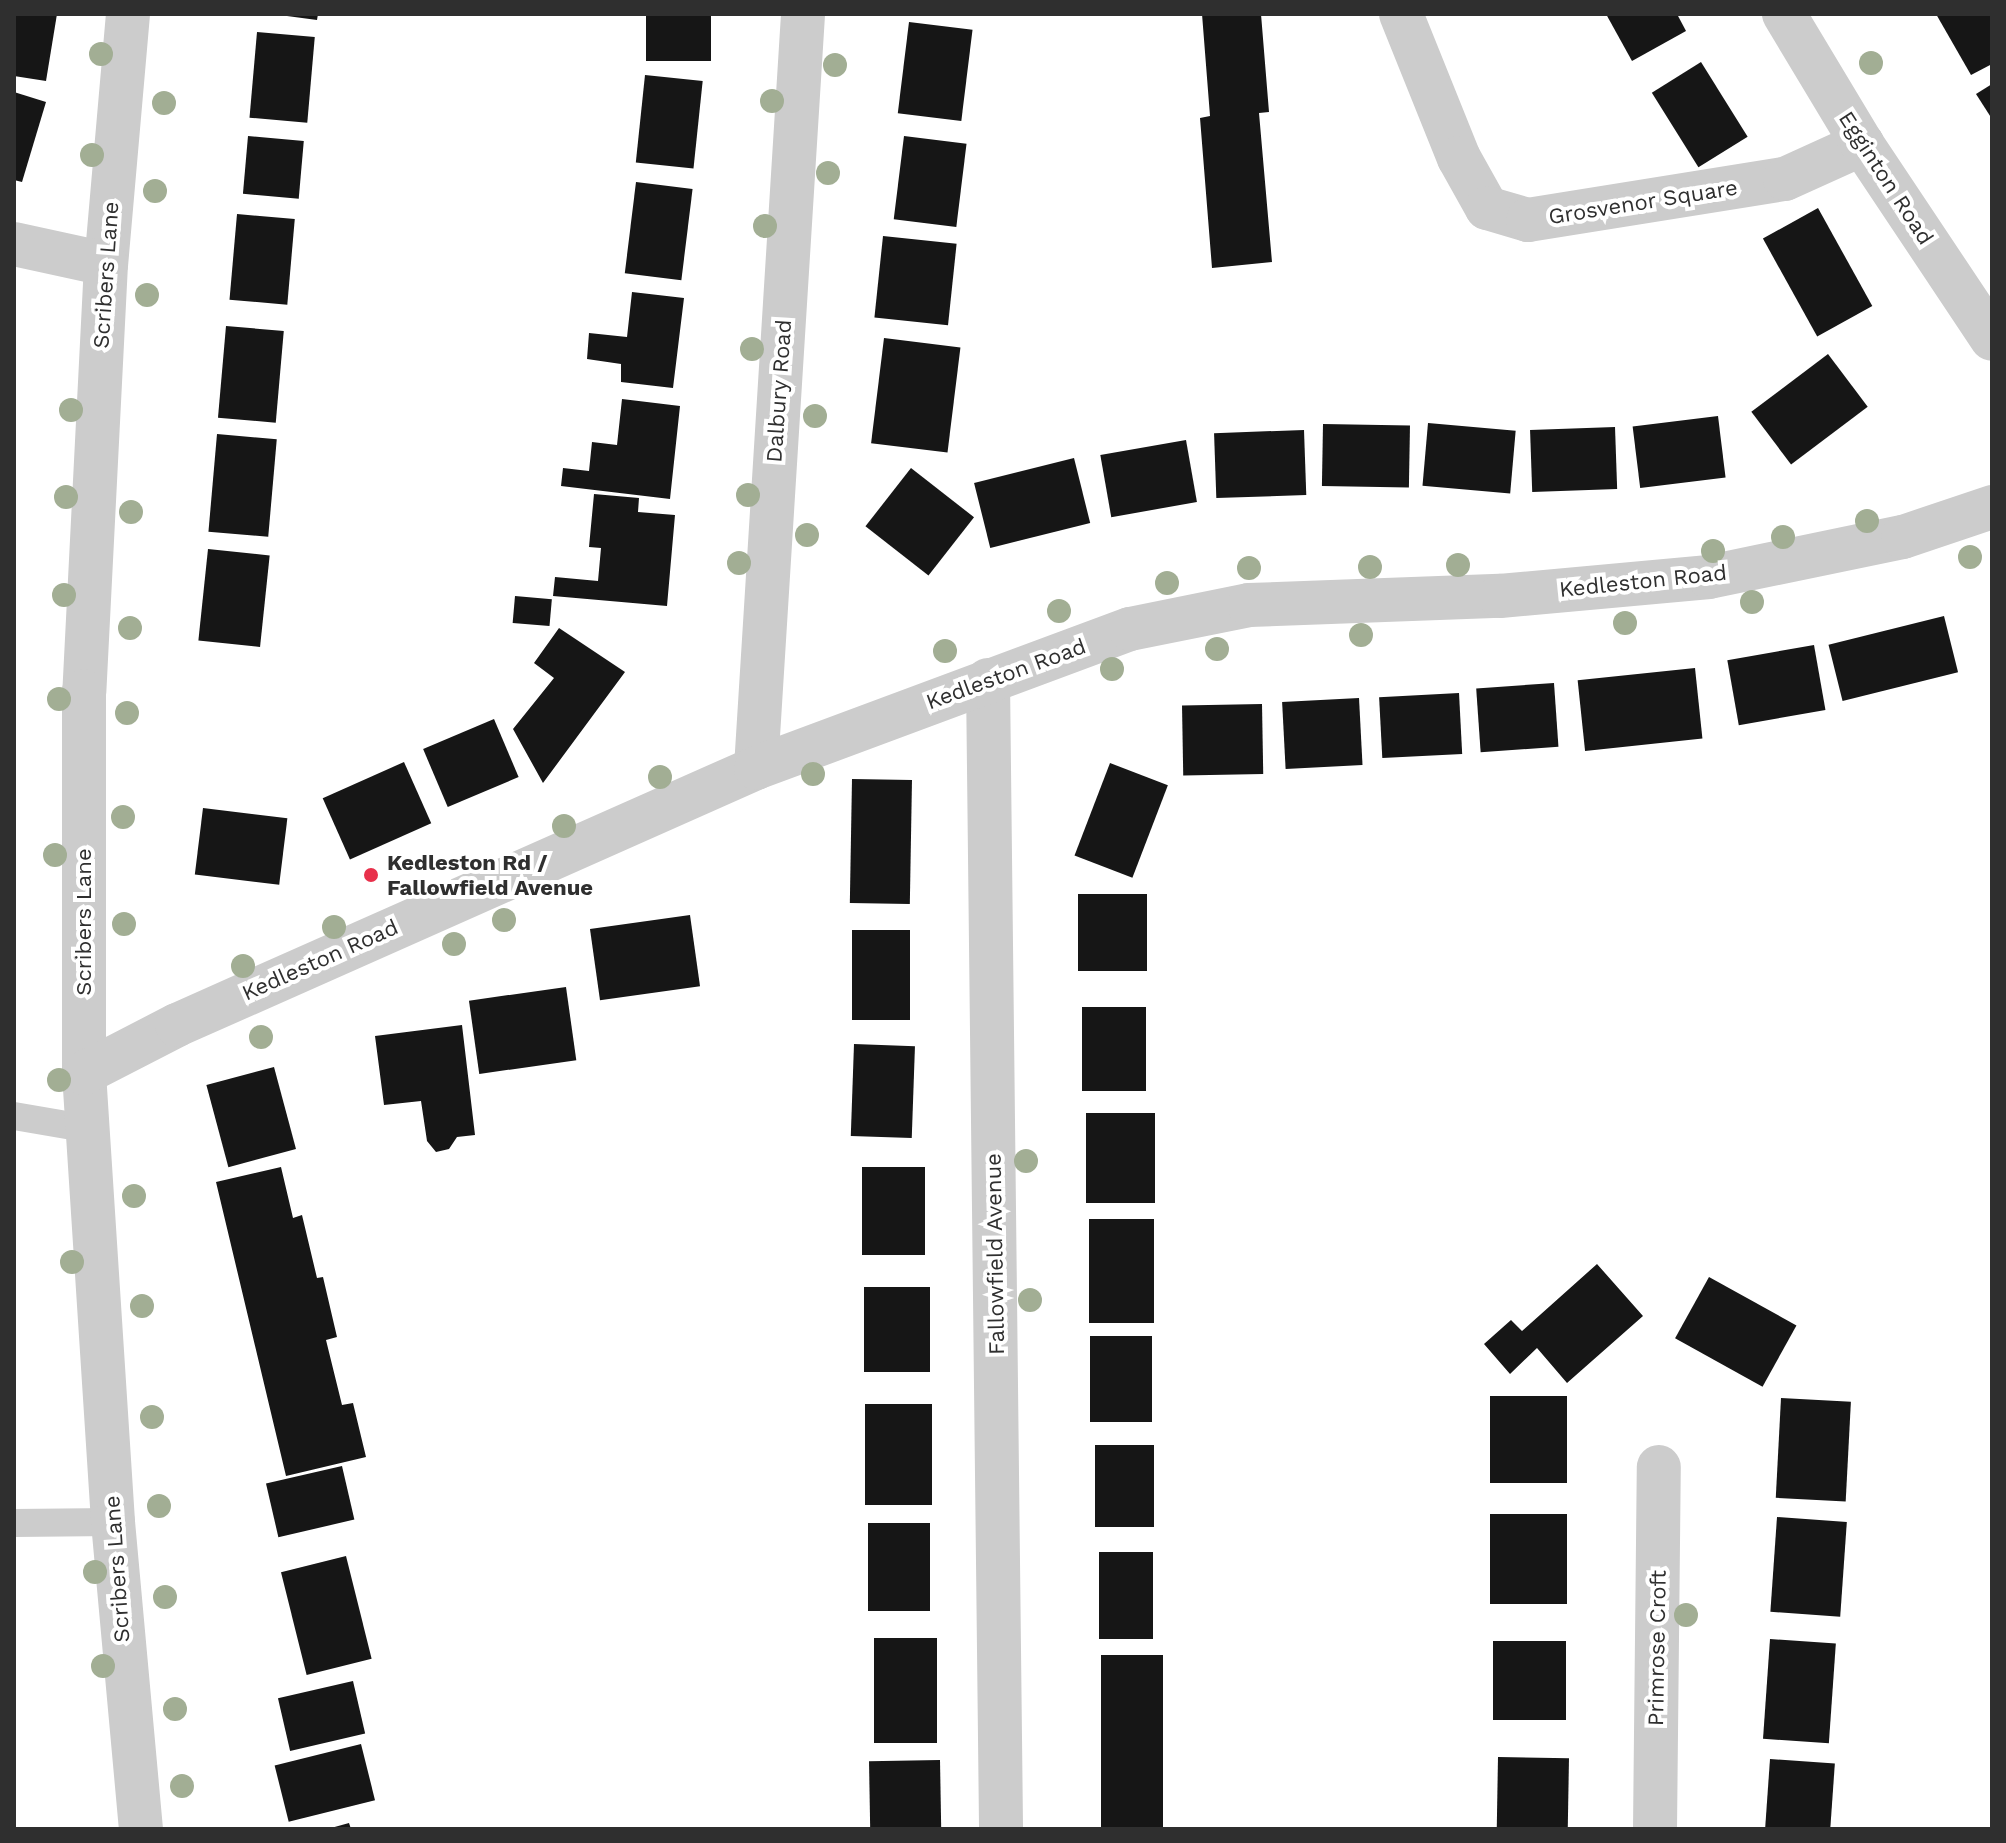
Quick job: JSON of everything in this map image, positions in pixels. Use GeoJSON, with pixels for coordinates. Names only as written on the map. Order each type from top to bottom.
{"type":"FeatureCollection","features":[{"type":"Feature","properties":{"kind":"street","name":"Scribers Lane"},"geometry":{"type":"LineString","coordinates":[[128,14],[106,264],[84,691],[84,1128],[113,1522],[141,1829]]}},
{"type":"Feature","properties":{"kind":"street","name":"Dalbury Road"},"geometry":{"type":"LineString","coordinates":[[756,768],[803,14]]}},
{"type":"Feature","properties":{"kind":"street","name":"Grosvenor Square"},"geometry":{"type":"LineString","coordinates":[[1401,14],[1459,158],[1487,208],[1528,220],[1785,179],[1862,144]]}},
{"type":"Feature","properties":{"kind":"street","name":"Egginton Road"},"geometry":{"type":"LineString","coordinates":[[1784,14],[1862,144],[1992,339]]}},
{"type":"Feature","properties":{"kind":"street"},"geometry":{"type":"LineString","coordinates":[[14,244],[106,264]]}},
{"type":"Feature","properties":{"kind":"street","name":"Kedleston Road"},"geometry":{"type":"LineString","coordinates":[[84,1073],[191,1018],[756,768],[1130,629],[1249,605],[1500,596],[1709,577],[1903,537],[1992,507]]}},
{"type":"Feature","properties":{"kind":"street","name":"Fallowfield Avenue"},"geometry":{"type":"LineString","coordinates":[[988,680],[1001,1829]]}},
{"type":"Feature","properties":{"kind":"street","name":"Primrose Croft"},"geometry":{"type":"LineString","coordinates":[[1655,1829],[1659,1467]]}},
{"type":"Feature","properties":{"kind":"lane"},"geometry":{"type":"LineString","coordinates":[[14,1116],[84,1128]]}},
{"type":"Feature","properties":{"kind":"lane"},"geometry":{"type":"LineString","coordinates":[[14,1523],[113,1522]]}},
{"type":"Feature","properties":{"kind":"building"},"geometry":{"type":"Polygon","coordinates":[[[14,14],[57,14],[46,81],[14,76],[14,14]]]}},
{"type":"Feature","properties":{"kind":"building"},"geometry":{"type":"Polygon","coordinates":[[[272,14],[318,14],[317,20],[272,14]]]}},
{"type":"Feature","properties":{"kind":"building"},"geometry":{"type":"Polygon","coordinates":[[[646,14],[711,14],[711,61],[646,61],[646,14]]]}},
{"type":"Feature","properties":{"kind":"building"},"geometry":{"type":"Polygon","coordinates":[[[1202,14],[1261,14],[1269,112],[1259,113],[1272,262],[1212,268],[1200,118],[1210,116],[1202,14]]]}},
{"type":"Feature","properties":{"kind":"building"},"geometry":{"type":"Polygon","coordinates":[[[1606,14],[1677,14],[1686,31],[1632,61],[1606,14]]]}},
{"type":"Feature","properties":{"kind":"building"},"geometry":{"type":"Polygon","coordinates":[[[1936,14],[1992,14],[1992,64],[1971,75],[1936,14]]]}},
{"type":"Feature","properties":{"kind":"building"},"geometry":{"type":"Polygon","coordinates":[[[909,22],[973,30],[961,121],[898,113],[909,22]]]}},
{"type":"Feature","properties":{"kind":"building"},"geometry":{"type":"Polygon","coordinates":[[[257,32],[315,37],[307,123],[250,118],[257,32]]]}},
{"type":"Feature","properties":{"kind":"building"},"geometry":{"type":"Polygon","coordinates":[[[1701,62],[1748,137],[1698,167],[1652,93],[1701,62]]]}},
{"type":"Feature","properties":{"kind":"building"},"geometry":{"type":"Polygon","coordinates":[[[645,75],[703,81],[693,169],[636,163],[645,75]]]}},
{"type":"Feature","properties":{"kind":"building"},"geometry":{"type":"Polygon","coordinates":[[[1992,84],[1992,119],[1976,94],[1992,84]]]}},
{"type":"Feature","properties":{"kind":"building"},"geometry":{"type":"Polygon","coordinates":[[[14,92],[46,102],[22,182],[14,180],[14,92]]]}},
{"type":"Feature","properties":{"kind":"building"},"geometry":{"type":"Polygon","coordinates":[[[248,136],[304,141],[299,199],[243,194],[248,136]]]}},
{"type":"Feature","properties":{"kind":"building"},"geometry":{"type":"Polygon","coordinates":[[[904,136],[967,144],[956,227],[894,219],[904,136]]]}},
{"type":"Feature","properties":{"kind":"building"},"geometry":{"type":"Polygon","coordinates":[[[636,182],[693,189],[681,280],[625,273],[636,182]]]}},
{"type":"Feature","properties":{"kind":"building"},"geometry":{"type":"Polygon","coordinates":[[[1818,208],[1872,306],[1817,337],[1763,239],[1818,208]]]}},
{"type":"Feature","properties":{"kind":"building"},"geometry":{"type":"Polygon","coordinates":[[[237,214],[295,219],[287,305],[230,300],[237,214]]]}},
{"type":"Feature","properties":{"kind":"building"},"geometry":{"type":"Polygon","coordinates":[[[883,236],[957,244],[948,325],[874,318],[883,236]]]}},
{"type":"Feature","properties":{"kind":"building"},"geometry":{"type":"Polygon","coordinates":[[[632,292],[684,298],[673,388],[621,382],[621,364],[587,359],[589,333],[627,337],[632,292]]]}},
{"type":"Feature","properties":{"kind":"building"},"geometry":{"type":"Polygon","coordinates":[[[226,326],[284,331],[276,423],[218,418],[226,326]]]}},
{"type":"Feature","properties":{"kind":"building"},"geometry":{"type":"Polygon","coordinates":[[[884,338],[960,347],[948,453],[871,443],[884,338]]]}},
{"type":"Feature","properties":{"kind":"building"},"geometry":{"type":"Polygon","coordinates":[[[1828,354],[1868,407],[1791,464],[1751,412],[1828,354]]]}},
{"type":"Feature","properties":{"kind":"building"},"geometry":{"type":"Polygon","coordinates":[[[622,399],[680,406],[670,499],[561,486],[563,468],[589,471],[592,442],[617,445],[622,399]]]}},
{"type":"Feature","properties":{"kind":"building"},"geometry":{"type":"Polygon","coordinates":[[[1718,416],[1726,478],[1640,488],[1633,426],[1718,416]]]}},
{"type":"Feature","properties":{"kind":"building"},"geometry":{"type":"Polygon","coordinates":[[[1428,423],[1516,431],[1510,493],[1423,486],[1428,423]]]}},
{"type":"Feature","properties":{"kind":"building"},"geometry":{"type":"Polygon","coordinates":[[[1323,424],[1410,426],[1409,488],[1322,486],[1323,424]]]}},
{"type":"Feature","properties":{"kind":"building"},"geometry":{"type":"Polygon","coordinates":[[[1615,427],[1617,489],[1532,492],[1530,430],[1615,427]]]}},
{"type":"Feature","properties":{"kind":"building"},"geometry":{"type":"Polygon","coordinates":[[[1304,430],[1306,495],[1216,498],[1214,433],[1304,430]]]}},
{"type":"Feature","properties":{"kind":"building"},"geometry":{"type":"Polygon","coordinates":[[[217,434],[277,439],[268,537],[208,532],[217,434]]]}},
{"type":"Feature","properties":{"kind":"building"},"geometry":{"type":"Polygon","coordinates":[[[1186,440],[1197,502],[1111,517],[1100,455],[1186,440]]]}},
{"type":"Feature","properties":{"kind":"building"},"geometry":{"type":"Polygon","coordinates":[[[1074,458],[1090,523],[990,548],[974,483],[1074,458]]]}},
{"type":"Feature","properties":{"kind":"building"},"geometry":{"type":"Polygon","coordinates":[[[911,468],[974,517],[928,576],[865,526],[911,468]]]}},
{"type":"Feature","properties":{"kind":"building"},"geometry":{"type":"Polygon","coordinates":[[[594,494],[639,498],[638,512],[675,515],[667,606],[553,596],[555,577],[598,581],[601,548],[589,547],[594,494]]]}},
{"type":"Feature","properties":{"kind":"building"},"geometry":{"type":"Polygon","coordinates":[[[208,549],[270,555],[260,647],[198,640],[208,549]]]}},
{"type":"Feature","properties":{"kind":"building"},"geometry":{"type":"Polygon","coordinates":[[[515,596],[552,599],[550,626],[513,623],[515,596]]]}},
{"type":"Feature","properties":{"kind":"building"},"geometry":{"type":"Polygon","coordinates":[[[1944,616],[1958,672],[1843,701],[1829,645],[1944,616]]]}},
{"type":"Feature","properties":{"kind":"building"},"geometry":{"type":"Polygon","coordinates":[[[559,628],[625,672],[543,783],[513,729],[554,678],[534,663],[559,628]]]}},
{"type":"Feature","properties":{"kind":"building"},"geometry":{"type":"Polygon","coordinates":[[[1814,645],[1825,710],[1739,725],[1727,660],[1814,645]]]}},
{"type":"Feature","properties":{"kind":"building"},"geometry":{"type":"Polygon","coordinates":[[[1695,668],[1702,739],[1585,751],[1578,680],[1695,668]]]}},
{"type":"Feature","properties":{"kind":"building"},"geometry":{"type":"Polygon","coordinates":[[[1554,683],[1558,747],[1481,752],[1476,688],[1554,683]]]}},
{"type":"Feature","properties":{"kind":"building"},"geometry":{"type":"Polygon","coordinates":[[[1459,693],[1462,754],[1382,758],[1379,697],[1459,693]]]}},
{"type":"Feature","properties":{"kind":"building"},"geometry":{"type":"Polygon","coordinates":[[[1359,698],[1363,765],[1286,769],[1282,702],[1359,698]]]}},
{"type":"Feature","properties":{"kind":"building"},"geometry":{"type":"Polygon","coordinates":[[[1262,704],[1263,774],[1183,775],[1182,705],[1262,704]]]}},
{"type":"Feature","properties":{"kind":"building"},"geometry":{"type":"Polygon","coordinates":[[[494,719],[519,777],[448,807],[423,749],[494,719]]]}},
{"type":"Feature","properties":{"kind":"building"},"geometry":{"type":"Polygon","coordinates":[[[404,762],[431,823],[350,859],[323,798],[404,762]]]}},
{"type":"Feature","properties":{"kind":"building"},"geometry":{"type":"Polygon","coordinates":[[[1110,763],[1168,785],[1132,878],[1075,855],[1110,763]]]}},
{"type":"Feature","properties":{"kind":"building"},"geometry":{"type":"Polygon","coordinates":[[[852,779],[912,780],[910,904],[850,903],[852,779]]]}},
{"type":"Feature","properties":{"kind":"building"},"geometry":{"type":"Polygon","coordinates":[[[203,808],[287,818],[279,885],[195,875],[203,808]]]}},
{"type":"Feature","properties":{"kind":"building"},"geometry":{"type":"Polygon","coordinates":[[[1078,894],[1147,894],[1147,971],[1078,971],[1078,894]]]}},
{"type":"Feature","properties":{"kind":"building"},"geometry":{"type":"Polygon","coordinates":[[[690,915],[700,986],[600,1000],[590,929],[690,915]]]}},
{"type":"Feature","properties":{"kind":"building"},"geometry":{"type":"Polygon","coordinates":[[[852,930],[910,930],[910,1020],[852,1020],[852,930]]]}},
{"type":"Feature","properties":{"kind":"building"},"geometry":{"type":"Polygon","coordinates":[[[566,987],[576,1060],[479,1074],[469,1001],[566,987]]]}},
{"type":"Feature","properties":{"kind":"building"},"geometry":{"type":"Polygon","coordinates":[[[1082,1007],[1146,1007],[1146,1091],[1082,1091],[1082,1007]]]}},
{"type":"Feature","properties":{"kind":"building"},"geometry":{"type":"Polygon","coordinates":[[[462,1025],[475,1135],[457,1137],[449,1149],[436,1152],[427,1141],[421,1101],[384,1105],[375,1036],[462,1025]]]}},
{"type":"Feature","properties":{"kind":"building"},"geometry":{"type":"Polygon","coordinates":[[[854,1044],[915,1046],[912,1138],[851,1136],[854,1044]]]}},
{"type":"Feature","properties":{"kind":"building"},"geometry":{"type":"Polygon","coordinates":[[[274,1067],[296,1149],[228,1167],[206,1085],[274,1067]]]}},
{"type":"Feature","properties":{"kind":"building"},"geometry":{"type":"Polygon","coordinates":[[[1086,1113],[1155,1113],[1155,1203],[1086,1203],[1086,1113]]]}},
{"type":"Feature","properties":{"kind":"building"},"geometry":{"type":"Polygon","coordinates":[[[281,1167],[293,1218],[302,1215],[317,1278],[323,1277],[337,1337],[326,1340],[342,1405],[353,1403],[366,1457],[286,1476],[216,1182],[281,1167]]]}},
{"type":"Feature","properties":{"kind":"building"},"geometry":{"type":"Polygon","coordinates":[[[862,1167],[925,1167],[925,1255],[862,1255],[862,1167]]]}},
{"type":"Feature","properties":{"kind":"building"},"geometry":{"type":"Polygon","coordinates":[[[1089,1219],[1154,1219],[1154,1323],[1089,1323],[1089,1219]]]}},
{"type":"Feature","properties":{"kind":"building"},"geometry":{"type":"Polygon","coordinates":[[[1597,1264],[1643,1316],[1567,1383],[1537,1348],[1510,1374],[1484,1344],[1511,1320],[1522,1331],[1597,1264]]]}},
{"type":"Feature","properties":{"kind":"building"},"geometry":{"type":"Polygon","coordinates":[[[1709,1277],[1796,1325],[1763,1387],[1675,1338],[1709,1277]]]}},
{"type":"Feature","properties":{"kind":"building"},"geometry":{"type":"Polygon","coordinates":[[[864,1287],[930,1287],[930,1372],[864,1372],[864,1287]]]}},
{"type":"Feature","properties":{"kind":"building"},"geometry":{"type":"Polygon","coordinates":[[[1090,1336],[1152,1336],[1152,1422],[1090,1422],[1090,1336]]]}},
{"type":"Feature","properties":{"kind":"building"},"geometry":{"type":"Polygon","coordinates":[[[1490,1396],[1567,1396],[1567,1483],[1490,1483],[1490,1396]]]}},
{"type":"Feature","properties":{"kind":"building"},"geometry":{"type":"Polygon","coordinates":[[[1781,1398],[1851,1402],[1846,1502],[1776,1498],[1781,1398]]]}},
{"type":"Feature","properties":{"kind":"building"},"geometry":{"type":"Polygon","coordinates":[[[865,1404],[932,1404],[932,1505],[865,1505],[865,1404]]]}},
{"type":"Feature","properties":{"kind":"building"},"geometry":{"type":"Polygon","coordinates":[[[1095,1445],[1154,1445],[1154,1527],[1095,1527],[1095,1445]]]}},
{"type":"Feature","properties":{"kind":"building"},"geometry":{"type":"Polygon","coordinates":[[[342,1466],[354,1520],[278,1537],[266,1484],[342,1466]]]}},
{"type":"Feature","properties":{"kind":"building"},"geometry":{"type":"Polygon","coordinates":[[[1490,1514],[1567,1514],[1567,1604],[1490,1604],[1490,1514]]]}},
{"type":"Feature","properties":{"kind":"building"},"geometry":{"type":"Polygon","coordinates":[[[1777,1517],[1847,1522],[1840,1617],[1770,1612],[1777,1517]]]}},
{"type":"Feature","properties":{"kind":"building"},"geometry":{"type":"Polygon","coordinates":[[[868,1523],[930,1523],[930,1611],[868,1611],[868,1523]]]}},
{"type":"Feature","properties":{"kind":"building"},"geometry":{"type":"Polygon","coordinates":[[[1099,1552],[1153,1552],[1153,1639],[1099,1639],[1099,1552]]]}},
{"type":"Feature","properties":{"kind":"building"},"geometry":{"type":"Polygon","coordinates":[[[346,1556],[372,1659],[307,1675],[281,1572],[346,1556]]]}},
{"type":"Feature","properties":{"kind":"building"},"geometry":{"type":"Polygon","coordinates":[[[874,1638],[937,1638],[937,1743],[874,1743],[874,1638]]]}},
{"type":"Feature","properties":{"kind":"building"},"geometry":{"type":"Polygon","coordinates":[[[1770,1639],[1836,1644],[1829,1743],[1763,1739],[1770,1639]]]}},
{"type":"Feature","properties":{"kind":"building"},"geometry":{"type":"Polygon","coordinates":[[[1493,1641],[1566,1641],[1566,1720],[1493,1720],[1493,1641]]]}},
{"type":"Feature","properties":{"kind":"building"},"geometry":{"type":"Polygon","coordinates":[[[1101,1655],[1163,1655],[1163,1829],[1101,1829],[1101,1655]]]}},
{"type":"Feature","properties":{"kind":"building"},"geometry":{"type":"Polygon","coordinates":[[[353,1681],[365,1734],[290,1751],[278,1698],[353,1681]]]}},
{"type":"Feature","properties":{"kind":"building"},"geometry":{"type":"Polygon","coordinates":[[[361,1744],[375,1800],[289,1822],[275,1766],[361,1744]]]}},
{"type":"Feature","properties":{"kind":"building"},"geometry":{"type":"Polygon","coordinates":[[[1498,1757],[1569,1758],[1568,1829],[1497,1829],[1498,1757]]]}},
{"type":"Feature","properties":{"kind":"building"},"geometry":{"type":"Polygon","coordinates":[[[1770,1759],[1835,1764],[1830,1829],[1765,1829],[1770,1759]]]}},
{"type":"Feature","properties":{"kind":"building"},"geometry":{"type":"Polygon","coordinates":[[[940,1760],[941,1829],[870,1829],[869,1761],[940,1760]]]}},
{"type":"Feature","properties":{"kind":"building"},"geometry":{"type":"Polygon","coordinates":[[[349,1823],[351,1829],[331,1829],[331,1828],[349,1823]]]}},
{"type":"Feature","properties":{"kind":"place","name":"Kedleston Rd / Fallowfield Avenue"},"geometry":{"type":"Point","coordinates":[371,875]}}]}
